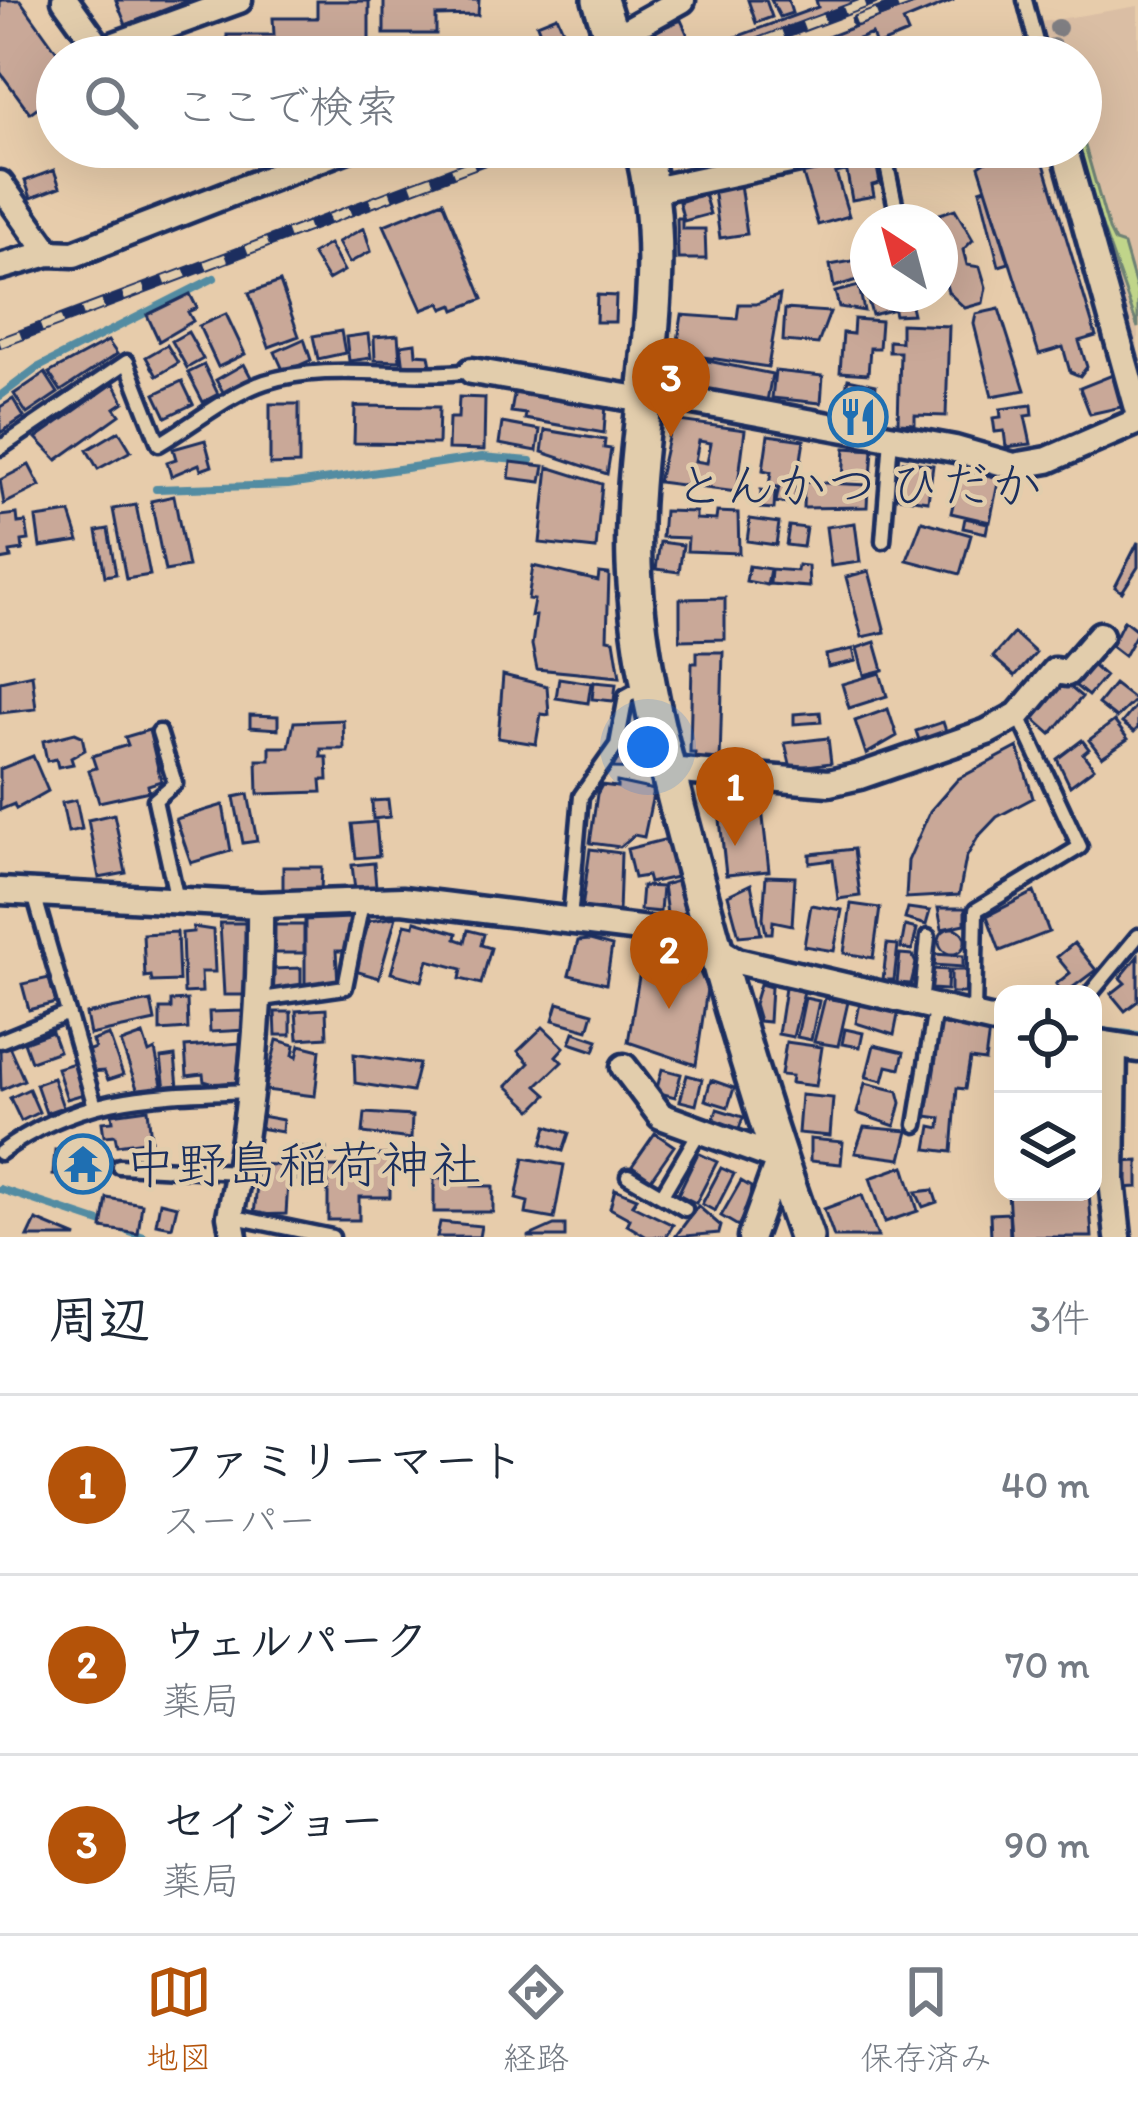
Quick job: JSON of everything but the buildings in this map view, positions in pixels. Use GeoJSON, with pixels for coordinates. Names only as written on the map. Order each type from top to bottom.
{"type":"FeatureCollection","features":[{"type":"Feature","properties":{"kind":"street"},"geometry":{"type":"LineString","coordinates":[[65,0],[91,36]]}},
{"type":"Feature","properties":{"kind":"street"},"geometry":{"type":"LineString","coordinates":[[140,36],[239,0]]}},
{"type":"Feature","properties":{"kind":"street"},"geometry":{"type":"LineString","coordinates":[[599,0],[611,36]]}},
{"type":"Feature","properties":{"kind":"street"},"geometry":{"type":"LineString","coordinates":[[631,36],[682,0]]}},
{"type":"Feature","properties":{"kind":"street"},"geometry":{"type":"LineString","coordinates":[[0,267],[49,253],[74,254],[296,168]]}},
{"type":"Feature","properties":{"kind":"street"},"geometry":{"type":"LineString","coordinates":[[647,168],[653,190],[653,277],[634,561],[647,684],[714,946],[806,1237]]}},
{"type":"Feature","properties":{"kind":"street"},"geometry":{"type":"LineString","coordinates":[[653,190],[757,168]]}},
{"type":"Feature","properties":{"kind":"street"},"geometry":{"type":"LineString","coordinates":[[1070,168],[1138,412]]}},
{"type":"Feature","properties":{"kind":"street"},"geometry":{"type":"LineString","coordinates":[[0,184],[49,253]]}},
{"type":"Feature","properties":{"kind":"street"},"geometry":{"type":"LineString","coordinates":[[472,371],[891,438],[1014,466],[1048,460],[1138,421]]}},
{"type":"Feature","properties":{"kind":"street"},"geometry":{"type":"LineString","coordinates":[[668,770],[830,783],[920,757],[1018,715],[1055,671],[1067,673],[1100,635]]}},
{"type":"Feature","properties":{"kind":"street"},"geometry":{"type":"LineString","coordinates":[[0,891],[260,905],[402,900],[696,936],[737,961],[994,1021]]}},
{"type":"Feature","properties":{"kind":"street"},"geometry":{"type":"LineString","coordinates":[[232,1227],[262,999],[260,905]]}},
{"type":"Feature","properties":{"kind":"street"},"geometry":{"type":"LineString","coordinates":[[1115,1046],[1112,1180],[1118,1237]]}},
{"type":"Feature","properties":{"kind":"street"},"geometry":{"type":"LineString","coordinates":[[624,1066],[661,1116],[698,1134],[778,1159]]}},
{"type":"Feature","properties":{"kind":"street"},"geometry":{"type":"LineString","coordinates":[[751,1237],[778,1159]]}},
{"type":"Feature","properties":{"kind":"lane"},"geometry":{"type":"LineString","coordinates":[[1025,0],[1034,36]]}},
{"type":"Feature","properties":{"kind":"lane"},"geometry":{"type":"LineString","coordinates":[[887,168],[895,204]]}},
{"type":"Feature","properties":{"kind":"lane"},"geometry":{"type":"LineString","coordinates":[[0,448],[127,362],[159,444],[264,383],[326,372],[428,377],[472,371]]}},
{"type":"Feature","properties":{"kind":"lane"},"geometry":{"type":"LineString","coordinates":[[883,541],[891,438]]}},
{"type":"Feature","properties":{"kind":"lane"},"geometry":{"type":"LineString","coordinates":[[570,922],[584,785],[617,745],[626,696],[647,684]]}},
{"type":"Feature","properties":{"kind":"lane"},"geometry":{"type":"LineString","coordinates":[[974,1016],[976,910],[1080,847],[1018,715]]}},
{"type":"Feature","properties":{"kind":"lane"},"geometry":{"type":"LineString","coordinates":[[159,732],[175,783],[155,800],[177,901]]}},
{"type":"Feature","properties":{"kind":"lane"},"geometry":{"type":"LineString","coordinates":[[34,894],[94,1103]]}},
{"type":"Feature","properties":{"kind":"lane"},"geometry":{"type":"LineString","coordinates":[[262,999],[345,987],[362,902]]}},
{"type":"Feature","properties":{"kind":"lane"},"geometry":{"type":"LineString","coordinates":[[1097,985],[1138,936]]}},
{"type":"Feature","properties":{"kind":"lane"},"geometry":{"type":"LineString","coordinates":[[916,1125],[928,1007],[928,937]]}},
{"type":"Feature","properties":{"kind":"lane"},"geometry":{"type":"LineString","coordinates":[[0,1041],[66,1014]]}},
{"type":"Feature","properties":{"kind":"lane"},"geometry":{"type":"LineString","coordinates":[[0,1153],[29,1131],[94,1103],[253,1091]]}},
{"type":"Feature","properties":{"kind":"lane"},"geometry":{"type":"LineString","coordinates":[[662,1195],[698,1134]]}},
{"type":"Feature","properties":{"kind":"lane"},"geometry":{"type":"LineString","coordinates":[[119,1166],[239,1172]]}},
{"type":"Feature","properties":{"kind":"lane"},"geometry":{"type":"LineString","coordinates":[[628,1176],[685,1209]]}},
{"type":"Feature","properties":{"kind":"lane"},"geometry":{"type":"LineString","coordinates":[[232,1227],[332,1237]]}},
{"type":"Feature","properties":{"kind":"shaded area"},"geometry":{"type":"Polygon","coordinates":[[[1138,6],[1138,382],[1078,168],[1102,168],[1102,36],[1044,36],[1041,22],[1138,6]]]}},
{"type":"Feature","properties":{"kind":"green space"},"geometry":{"type":"Polygon","coordinates":[[[1081,168],[1091,168],[1109,230],[1115,242],[1124,245],[1138,294],[1138,328],[1081,168]]]}},
{"type":"Feature","properties":{"kind":"waterway"},"geometry":{"type":"LineString","coordinates":[[0,396],[37,368],[214,278]]}},
{"type":"Feature","properties":{"kind":"waterway"},"geometry":{"type":"LineString","coordinates":[[156,489],[288,485],[482,457],[530,461]]}},
{"type":"Feature","properties":{"kind":"waterway"},"geometry":{"type":"LineString","coordinates":[[1102,1031],[1138,1035]]}},
{"type":"Feature","properties":{"kind":"waterway"},"geometry":{"type":"LineString","coordinates":[[0,1189],[112,1226]]}},
{"type":"Feature","properties":{"kind":"waterway"},"geometry":{"type":"LineString","coordinates":[[127,1231],[144,1237]]}},
{"type":"Feature","properties":{"kind":"railway"},"geometry":{"type":"LineString","coordinates":[[777,36],[873,0]]}},
{"type":"Feature","properties":{"kind":"railway"},"geometry":{"type":"LineString","coordinates":[[856,21],[912,0]]}},
{"type":"Feature","properties":{"kind":"railway"},"geometry":{"type":"LineString","coordinates":[[0,343],[463,168]]}},
{"type":"Feature","properties":{"kind":"place","name":"とんかつ ひだか"},"geometry":{"type":"Point","coordinates":[858,417]}},
{"type":"Feature","properties":{"kind":"place","name":"セイジョー"},"geometry":{"type":"Point","coordinates":[671,437]}},
{"type":"Feature","properties":{"kind":"place","name":"ファミリーマート"},"geometry":{"type":"Point","coordinates":[735,846]}},
{"type":"Feature","properties":{"kind":"place","name":"ウェルパーク"},"geometry":{"type":"Point","coordinates":[669,1009]}},
{"type":"Feature","properties":{"kind":"place","name":"中野島稲荷神社"},"geometry":{"type":"Point","coordinates":[83,1164]}}]}
